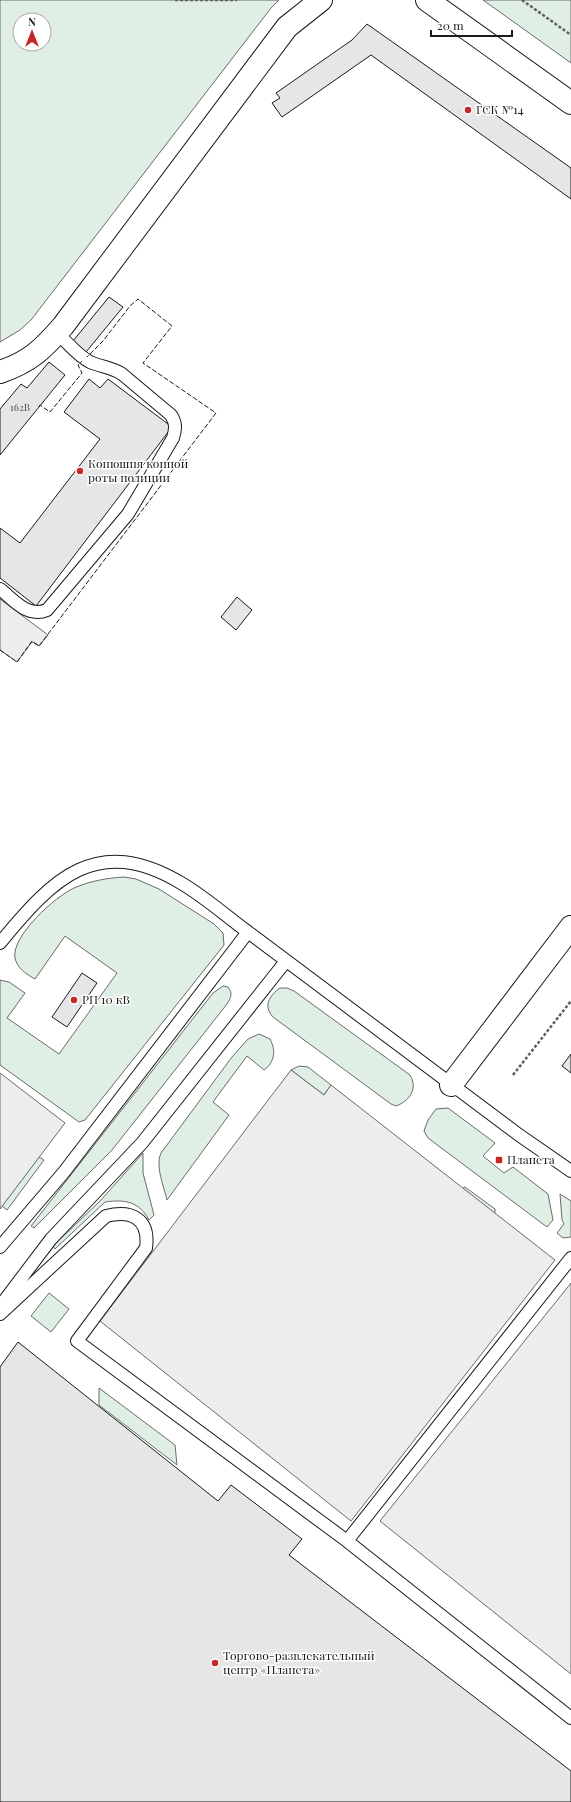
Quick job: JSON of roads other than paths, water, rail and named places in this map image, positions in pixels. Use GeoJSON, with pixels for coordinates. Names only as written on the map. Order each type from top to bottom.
{"type":"FeatureCollection","features":[{"type":"Feature","properties":{"kind":"street"},"geometry":{"type":"LineString","coordinates":[[5,374],[30,359],[47,345],[58,333],[287,27],[321,0]]}},
{"type":"Feature","properties":{"kind":"street"},"geometry":{"type":"LineString","coordinates":[[427,0],[571,103]]}},
{"type":"Feature","properties":{"kind":"street"},"geometry":{"type":"LineString","coordinates":[[451,1085],[571,927]]}},
{"type":"Feature","properties":{"kind":"lane"},"geometry":{"type":"LineString","coordinates":[[0,589],[33,613],[40,613],[47,610],[128,514],[173,438],[176,430],[175,422],[171,415],[122,374],[114,369],[98,365],[85,359],[58,333]]}},
{"type":"Feature","properties":{"kind":"lane"},"geometry":{"type":"LineString","coordinates":[[0,943],[28,909],[61,879],[85,866],[110,861],[138,864],[167,875],[183,884],[248,932],[518,1135],[571,1171]]}},
{"type":"Feature","properties":{"kind":"lane"},"geometry":{"type":"LineString","coordinates":[[0,1247],[68,1166],[248,932]]}},
{"type":"Feature","properties":{"kind":"lane"},"geometry":{"type":"LineString","coordinates":[[0,1307],[52,1239],[152,1131],[286,961]]}},
{"type":"Feature","properties":{"kind":"lane"},"geometry":{"type":"LineString","coordinates":[[0,1314],[106,1216],[117,1213],[128,1214],[138,1219],[144,1227],[148,1238],[146,1248],[77,1341],[347,1541],[571,1718]]}},
{"type":"Feature","properties":{"kind":"lane"},"geometry":{"type":"LineString","coordinates":[[347,1541],[571,1258]]}},
{"type":"Feature","properties":{"kind":"place","name":"ГСК №14"},"geometry":{"type":"Point","coordinates":[468,110]}},
{"type":"Feature","properties":{"kind":"place","name":"Конюшня конной роты полиции"},"geometry":{"type":"Point","coordinates":[80,471]}},
{"type":"Feature","properties":{"kind":"place","name":"РП 10 кВ"},"geometry":{"type":"Point","coordinates":[74,1000]}},
{"type":"Feature","properties":{"kind":"place","name":"Планета"},"geometry":{"type":"Point","coordinates":[499,1160]}},
{"type":"Feature","properties":{"kind":"place","name":"Торгово-развлекательный центр «Планета»"},"geometry":{"type":"Point","coordinates":[215,1663]}}]}
